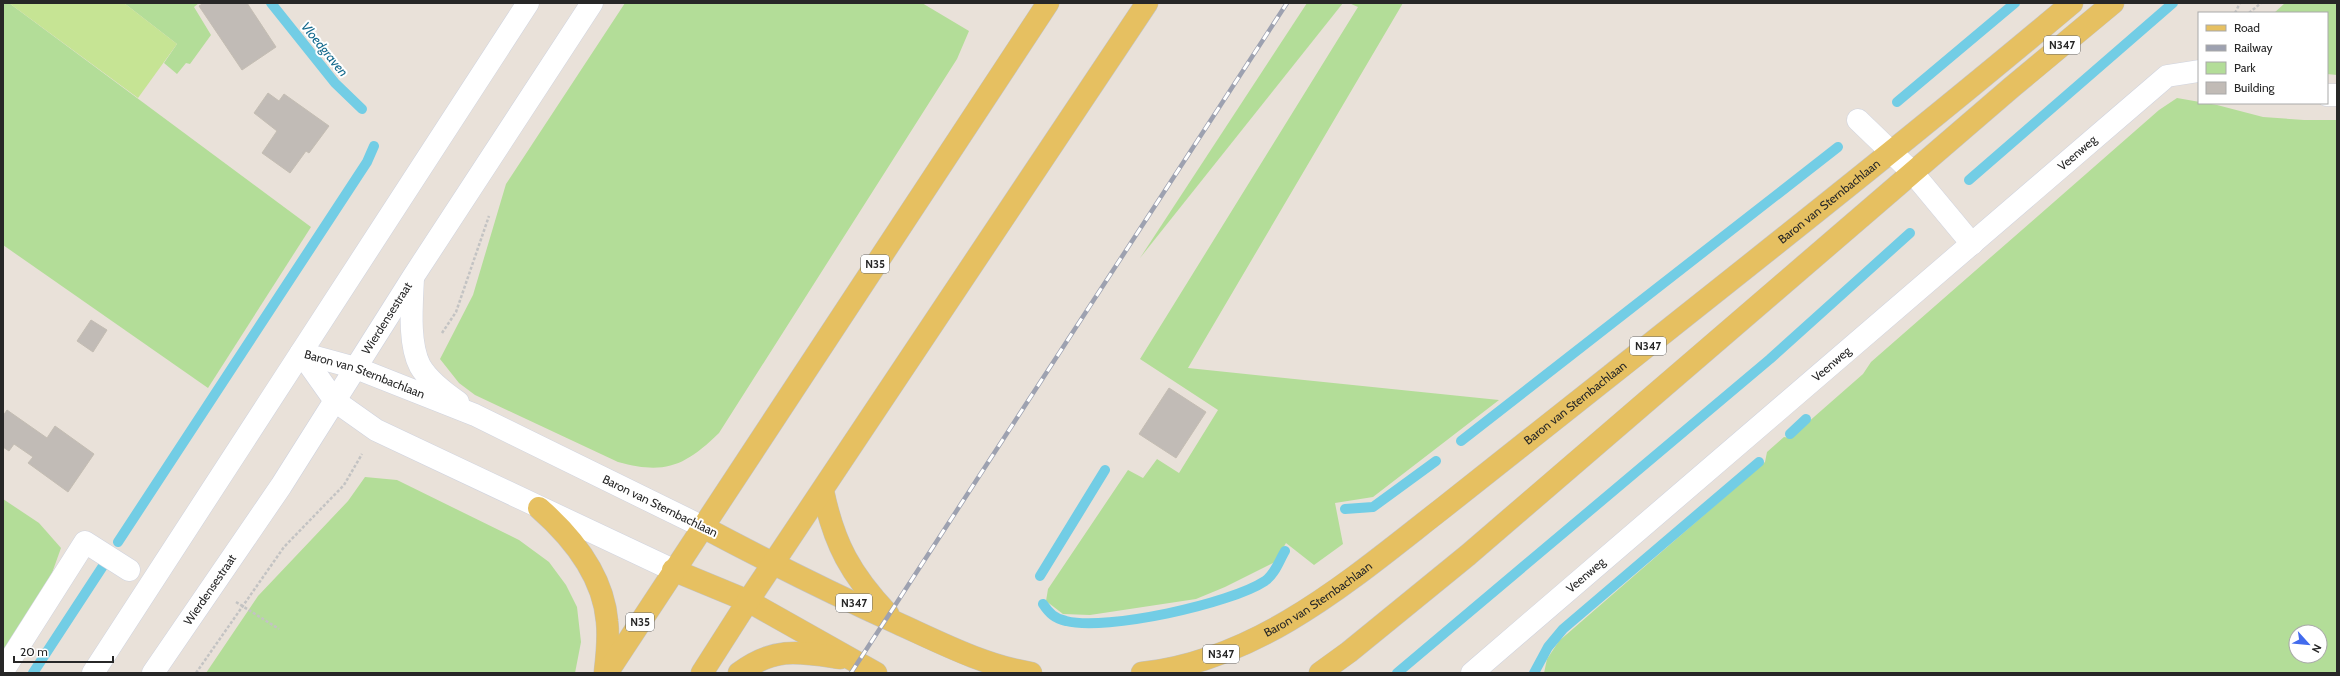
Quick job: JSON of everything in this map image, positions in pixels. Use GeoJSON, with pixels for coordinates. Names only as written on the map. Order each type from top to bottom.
{"type":"FeatureCollection","features":[{"type":"Feature","properties":{"kind":"main road","name":"N35"},"geometry":{"type":"LineString","coordinates":[[606,673],[1048,3]]}},
{"type":"Feature","properties":{"kind":"main road"},"geometry":{"type":"LineString","coordinates":[[702,673],[748,601],[823,491],[1146,3]]}},
{"type":"Feature","properties":{"kind":"main road","name":"Baron van Sternbachlaan"},"geometry":{"type":"LineString","coordinates":[[1142,673],[1179,666],[1224,653],[1258,638],[1294,618],[1383,555],[1891,154],[2072,3]]}},
{"type":"Feature","properties":{"kind":"main road","name":"N347"},"geometry":{"type":"LineString","coordinates":[[1320,673],[1349,652],[1474,550],[2113,3]]}},
{"type":"Feature","properties":{"kind":"main road"},"geometry":{"type":"LineString","coordinates":[[823,491],[827,508],[847,561],[864,589],[896,622]]}},
{"type":"Feature","properties":{"kind":"main road"},"geometry":{"type":"LineString","coordinates":[[539,508],[574,542],[596,580],[607,619],[606,673]]}},
{"type":"Feature","properties":{"kind":"main road","name":"Baron van Sternbachlaan"},"geometry":{"type":"LineString","coordinates":[[703,527],[833,594],[978,658],[1031,673]]}},
{"type":"Feature","properties":{"kind":"main road","name":"Baron van Sternbachlaan"},"geometry":{"type":"LineString","coordinates":[[673,570],[748,601],[876,673]]}},
{"type":"Feature","properties":{"kind":"main road"},"geometry":{"type":"LineString","coordinates":[[739,673],[748,666],[770,656],[789,651],[852,660]]}},
{"type":"Feature","properties":{"kind":"street"},"geometry":{"type":"LineString","coordinates":[[93,673],[528,3]]}},
{"type":"Feature","properties":{"kind":"street","name":"Wierdensestraat"},"geometry":{"type":"LineString","coordinates":[[153,673],[260,518],[413,277],[592,3]]}},
{"type":"Feature","properties":{"kind":"street","name":"Veenweg"},"geometry":{"type":"LineString","coordinates":[[1472,673],[2167,76],[2198,71]]}},
{"type":"Feature","properties":{"kind":"street"},"geometry":{"type":"LineString","coordinates":[[1858,120],[1891,154],[1913,173],[1972,244]]}},
{"type":"Feature","properties":{"kind":"street"},"geometry":{"type":"LineString","coordinates":[[413,277],[413,330],[420,366],[438,386],[475,415]]}},
{"type":"Feature","properties":{"kind":"street","name":"Baron van Sternbachlaan"},"geometry":{"type":"LineString","coordinates":[[301,354],[356,368],[475,415],[703,527]]}},
{"type":"Feature","properties":{"kind":"street","name":"Baron van Sternbachlaan"},"geometry":{"type":"LineString","coordinates":[[301,354],[335,401],[376,430],[673,570]]}},
{"type":"Feature","properties":{"kind":"street"},"geometry":{"type":"LineString","coordinates":[[3,671],[85,542],[129,570]]}},
{"type":"Feature","properties":{"kind":"path"},"geometry":{"type":"LineString","coordinates":[[2236,12],[2240,3]]}},
{"type":"Feature","properties":{"kind":"path"},"geometry":{"type":"LineString","coordinates":[[2251,12],[2261,3]]}},
{"type":"Feature","properties":{"kind":"path"},"geometry":{"type":"LineString","coordinates":[[246,608],[279,629]]}},
{"type":"Feature","properties":{"kind":"green space"},"geometry":{"type":"Polygon","coordinates":[[[3,3],[9,3],[311,227],[208,388],[3,245],[3,3]]]}},
{"type":"Feature","properties":{"kind":"green space"},"geometry":{"type":"Polygon","coordinates":[[[9,3],[124,3],[177,44],[138,98],[9,3]]]}},
{"type":"Feature","properties":{"kind":"green space"},"geometry":{"type":"Polygon","coordinates":[[[124,3],[199,3],[194,7],[211,35],[190,64],[186,63],[177,74],[164,63],[177,44],[124,3]]]}},
{"type":"Feature","properties":{"kind":"green space"},"geometry":{"type":"Polygon","coordinates":[[[625,3],[922,3],[969,31],[957,59],[719,433],[707,444],[684,460],[673,465],[649,468],[618,462],[475,395],[459,383],[440,359],[473,295],[506,184],[625,3]]]}},
{"type":"Feature","properties":{"kind":"green space"},"geometry":{"type":"Polygon","coordinates":[[[1307,3],[1343,3],[1140,258],[1307,3]]]}},
{"type":"Feature","properties":{"kind":"green space"},"geometry":{"type":"Polygon","coordinates":[[[1349,3],[1403,3],[1188,368],[1499,400],[1373,497],[1335,503],[1343,544],[1314,565],[1286,543],[1275,562],[1225,587],[1196,599],[1090,615],[1063,614],[1046,601],[1048,589],[1128,470],[1143,478],[1157,459],[1179,473],[1218,410],[1140,359],[1358,7],[1349,3]]]}},
{"type":"Feature","properties":{"kind":"green space"},"geometry":{"type":"Polygon","coordinates":[[[2285,3],[2337,3],[2337,75],[2328,74],[2328,12],[2275,12],[2285,3]]]}},
{"type":"Feature","properties":{"kind":"green space"},"geometry":{"type":"Polygon","coordinates":[[[2177,98],[2198,102],[2198,104],[2217,105],[2263,117],[2304,120],[2337,120],[2337,673],[1544,673],[1547,659],[1559,641],[1765,462],[1767,452],[1784,437],[1790,438],[1863,374],[1871,362],[2159,110],[2177,98]]]}},
{"type":"Feature","properties":{"kind":"green space"},"geometry":{"type":"Polygon","coordinates":[[[365,477],[397,480],[519,540],[549,562],[566,585],[577,607],[581,642],[575,673],[206,673],[258,596],[348,501],[365,477]]]}},
{"type":"Feature","properties":{"kind":"green space"},"geometry":{"type":"Polygon","coordinates":[[[3,499],[39,523],[61,548],[52,573],[3,651],[3,499]]]}},
{"type":"Feature","properties":{"kind":"building"},"geometry":{"type":"Polygon","coordinates":[[[204,3],[247,3],[276,47],[242,70],[199,6],[204,3]]]}},
{"type":"Feature","properties":{"kind":"building"},"geometry":{"type":"Polygon","coordinates":[[[268,93],[279,101],[284,94],[329,126],[309,153],[306,151],[290,173],[262,153],[277,131],[254,113],[268,93]]]}},
{"type":"Feature","properties":{"kind":"building"},"geometry":{"type":"Polygon","coordinates":[[[91,320],[107,330],[93,352],[77,341],[91,320]]]}},
{"type":"Feature","properties":{"kind":"building"},"geometry":{"type":"Polygon","coordinates":[[[1169,388],[1206,412],[1176,458],[1139,434],[1169,388]]]}},
{"type":"Feature","properties":{"kind":"building"},"geometry":{"type":"Polygon","coordinates":[[[7,410],[47,438],[55,426],[94,454],[68,492],[28,463],[33,457],[14,444],[9,451],[3,447],[3,416],[7,410]]]}},
{"type":"Feature","properties":{"kind":"waterway","name":"Vloedgraven"},"geometry":{"type":"LineString","coordinates":[[271,3],[335,83],[362,109]]}},
{"type":"Feature","properties":{"kind":"waterway"},"geometry":{"type":"LineString","coordinates":[[1897,102],[2015,3]]}},
{"type":"Feature","properties":{"kind":"waterway"},"geometry":{"type":"LineString","coordinates":[[1969,180],[2173,3]]}},
{"type":"Feature","properties":{"kind":"waterway"},"geometry":{"type":"LineString","coordinates":[[118,542],[367,162],[374,146]]}},
{"type":"Feature","properties":{"kind":"waterway"},"geometry":{"type":"LineString","coordinates":[[1461,441],[1838,147]]}},
{"type":"Feature","properties":{"kind":"waterway"},"geometry":{"type":"LineString","coordinates":[[1397,673],[1770,359],[1910,233]]}},
{"type":"Feature","properties":{"kind":"waterway"},"geometry":{"type":"LineString","coordinates":[[1790,434],[1806,419]]}},
{"type":"Feature","properties":{"kind":"waterway"},"geometry":{"type":"LineString","coordinates":[[1345,509],[1373,507],[1436,461]]}},
{"type":"Feature","properties":{"kind":"waterway"},"geometry":{"type":"LineString","coordinates":[[1534,673],[1548,647],[1563,629],[1759,462]]}},
{"type":"Feature","properties":{"kind":"waterway"},"geometry":{"type":"LineString","coordinates":[[1040,576],[1105,470]]}},
{"type":"Feature","properties":{"kind":"waterway"},"geometry":{"type":"LineString","coordinates":[[1043,604],[1050,613],[1059,619],[1085,623],[1138,619],[1168,613],[1225,598],[1248,590],[1265,581],[1274,571],[1285,551]]}},
{"type":"Feature","properties":{"kind":"waterway"},"geometry":{"type":"LineString","coordinates":[[33,673],[103,566]]}},
{"type":"Feature","properties":{"kind":"railway"},"geometry":{"type":"LineString","coordinates":[[851,673],[1287,3]]}}]}
